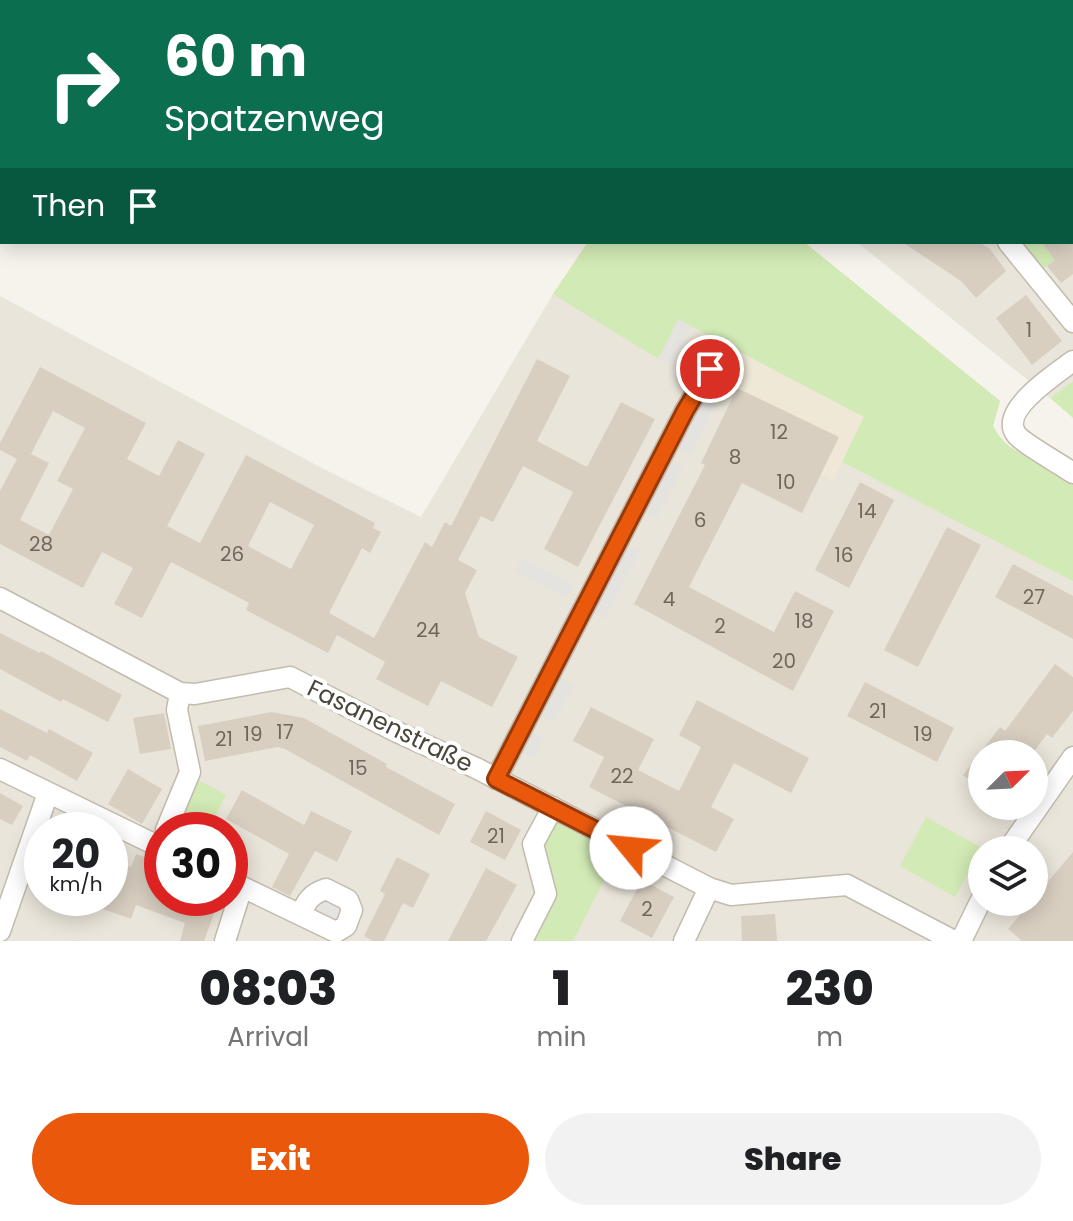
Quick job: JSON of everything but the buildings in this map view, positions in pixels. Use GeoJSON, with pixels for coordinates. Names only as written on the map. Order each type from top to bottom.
{"type":"FeatureCollection","features":[{"type":"Feature","properties":{"kind":"street"},"geometry":{"type":"LineString","coordinates":[[1010,244],[1073,322]]}},
{"type":"Feature","properties":{"kind":"street"},"geometry":{"type":"LineString","coordinates":[[1073,361],[1027,398],[1014,413],[1012,424],[1016,436],[1073,473]]}},
{"type":"Feature","properties":{"kind":"street"},"geometry":{"type":"LineString","coordinates":[[496,779],[685,411],[710,369]]}},
{"type":"Feature","properties":{"kind":"street"},"geometry":{"type":"LineString","coordinates":[[0,598],[180,693],[177,710],[190,772],[174,812]]}},
{"type":"Feature","properties":{"kind":"street","name":"Fasanenstraße"},"geometry":{"type":"LineString","coordinates":[[180,693],[195,694],[290,677],[709,888],[731,895],[847,885],[954,941]]}},
{"type":"Feature","properties":{"kind":"street"},"geometry":{"type":"LineString","coordinates":[[1018,836],[1073,757]]}},
{"type":"Feature","properties":{"kind":"street"},"geometry":{"type":"LineString","coordinates":[[0,769],[144,833]]}},
{"type":"Feature","properties":{"kind":"street"},"geometry":{"type":"LineString","coordinates":[[0,931],[48,793]]}},
{"type":"Feature","properties":{"kind":"street"},"geometry":{"type":"LineString","coordinates":[[522,941],[546,894],[533,844],[553,807]]}},
{"type":"Feature","properties":{"kind":"street"},"geometry":{"type":"LineString","coordinates":[[684,941],[709,888]]}},
{"type":"Feature","properties":{"kind":"street"},"geometry":{"type":"LineString","coordinates":[[248,890],[301,915]]}},
{"type":"Feature","properties":{"kind":"street"},"geometry":{"type":"LineString","coordinates":[[225,941],[230,916]]}},
{"type":"Feature","properties":{"kind":"street"},"geometry":{"type":"LineString","coordinates":[[961,941],[973,916]]}},
{"type":"Feature","properties":{"kind":"shaded area"},"geometry":{"type":"Polygon","coordinates":[[[587,244],[806,244],[1000,401],[993,426],[1001,442],[1045,464],[1073,483],[1073,941],[0,941],[0,296],[318,466],[421,517],[553,294],[587,244]]]}},
{"type":"Feature","properties":{"kind":"shaded area"},"geometry":{"type":"Polygon","coordinates":[[[859,244],[1073,244],[1073,381],[1050,398],[859,244]]]}},
{"type":"Feature","properties":{"kind":"shaded area"},"geometry":{"type":"Polygon","coordinates":[[[678,319],[691,326],[671,365],[659,359],[678,319]]]}},
{"type":"Feature","properties":{"kind":"shaded area"},"geometry":{"type":"Polygon","coordinates":[[[744,354],[864,417],[833,481],[719,426],[737,388],[731,379],[744,354]]]}},
{"type":"Feature","properties":{"kind":"shaded area"},"geometry":{"type":"Polygon","coordinates":[[[704,397],[716,404],[690,455],[678,448],[704,397]]]}},
{"type":"Feature","properties":{"kind":"shaded area"},"geometry":{"type":"Polygon","coordinates":[[[671,461],[683,468],[656,519],[644,512],[671,461]]]}},
{"type":"Feature","properties":{"kind":"shaded area"},"geometry":{"type":"Polygon","coordinates":[[[628,545],[640,551],[605,619],[593,612],[628,545]]]}},
{"type":"Feature","properties":{"kind":"shaded area"},"geometry":{"type":"Polygon","coordinates":[[[522,558],[573,585],[566,597],[515,571],[522,558]]]}},
{"type":"Feature","properties":{"kind":"shaded area"},"geometry":{"type":"Polygon","coordinates":[[[561,677],[574,685],[554,722],[540,715],[561,677]]]}},
{"type":"Feature","properties":{"kind":"shaded area"},"geometry":{"type":"Polygon","coordinates":[[[531,732],[544,739],[534,758],[521,752],[531,732]]]}},
{"type":"Feature","properties":{"kind":"shaded area"},"geometry":{"type":"Polygon","coordinates":[[[323,899],[345,910],[340,922],[317,911],[323,899]]]}},
{"type":"Feature","properties":{"kind":"green space"},"geometry":{"type":"Polygon","coordinates":[[[587,244],[806,244],[1000,401],[993,426],[1004,442],[1073,483],[1073,581],[842,462],[864,417],[679,320],[658,359],[553,294],[587,244]]]}},
{"type":"Feature","properties":{"kind":"green space"},"geometry":{"type":"Polygon","coordinates":[[[1021,244],[1043,244],[1053,257],[1073,244],[1073,252],[1059,257],[1042,270],[1021,244]]]}},
{"type":"Feature","properties":{"kind":"green space"},"geometry":{"type":"Polygon","coordinates":[[[1073,381],[1073,418],[1050,398],[1073,381]]]}},
{"type":"Feature","properties":{"kind":"green space"},"geometry":{"type":"Polygon","coordinates":[[[193,777],[226,795],[217,812],[186,812],[182,804],[193,777]]]}},
{"type":"Feature","properties":{"kind":"green space"},"geometry":{"type":"Polygon","coordinates":[[[555,817],[619,851],[573,941],[530,941],[553,894],[539,847],[555,817]]]}},
{"type":"Feature","properties":{"kind":"green space"},"geometry":{"type":"Polygon","coordinates":[[[926,817],[968,840],[968,873],[955,897],[900,866],[926,817]]]}},
{"type":"Feature","properties":{"kind":"route"},"geometry":{"type":"LineString","coordinates":[[631,848],[496,779],[685,411],[710,369]]}}]}
